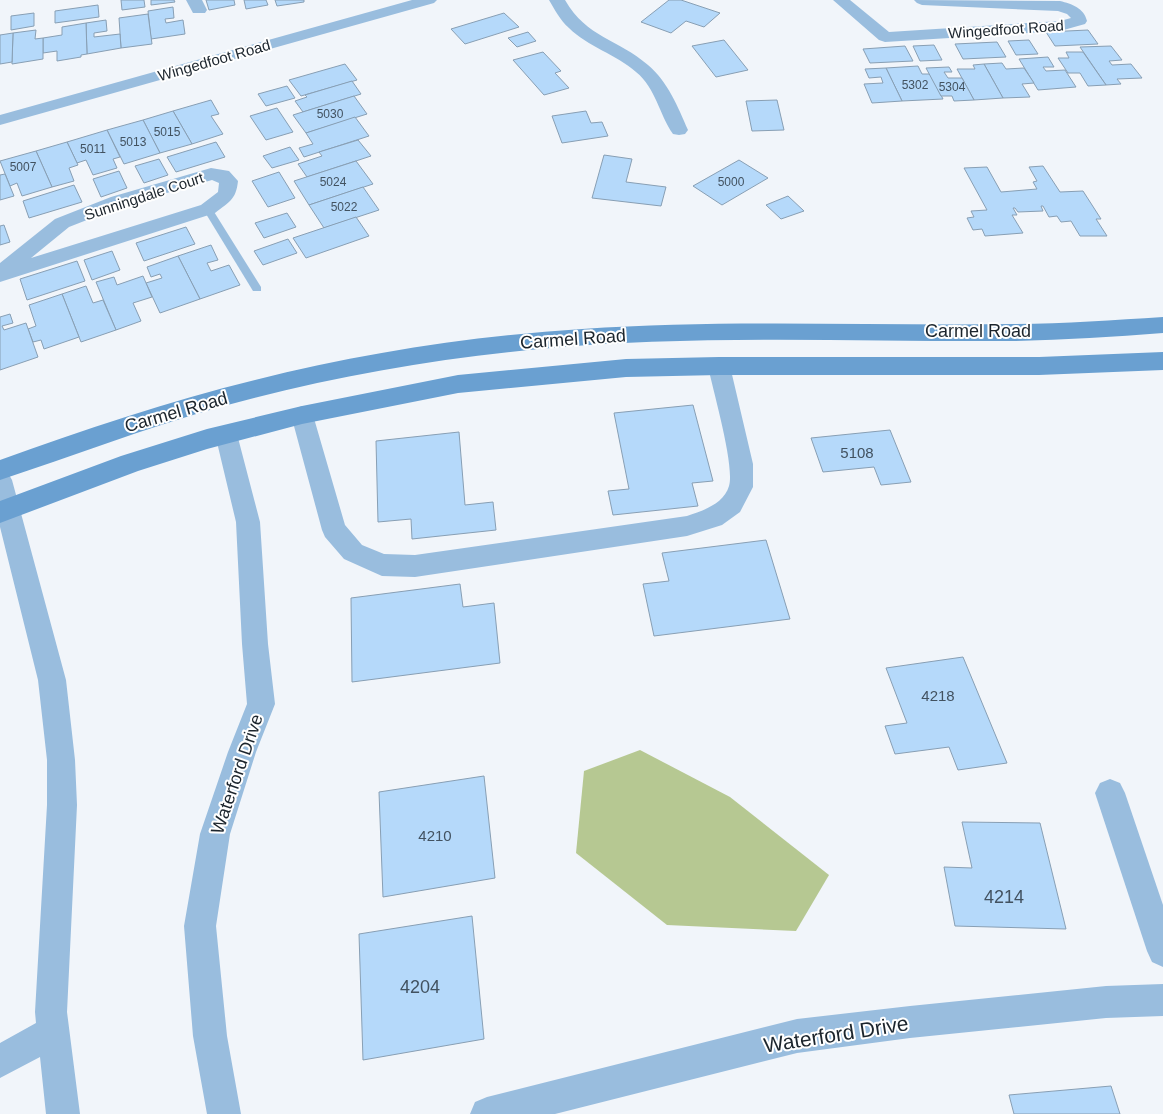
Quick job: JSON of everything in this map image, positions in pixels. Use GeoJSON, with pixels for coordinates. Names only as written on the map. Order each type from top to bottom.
{"type":"FeatureCollection","features":[{"type":"Feature","properties":{"kind":"main road","name":"Carmel Road"},"geometry":{"type":"LineString","coordinates":[[0,470],[86,439],[255,389],[336,370],[422,355],[490,346],[584,336],[679,333],[1029,331],[1163,325]]}},
{"type":"Feature","properties":{"kind":"main road","name":"Carmel Road"},"geometry":{"type":"LineString","coordinates":[[4,510],[130,463],[226,434],[302,415],[458,384],[617,369],[719,366],[1029,366],[1163,360]]}},
{"type":"Feature","properties":{"kind":"street","name":"Wingedfoot Road"},"geometry":{"type":"LineString","coordinates":[[0,120],[429,0]]}},
{"type":"Feature","properties":{"kind":"street"},"geometry":{"type":"LineString","coordinates":[[556,0],[568,18],[584,33],[641,67],[655,80],[679,130]]}},
{"type":"Feature","properties":{"kind":"street","name":"Wingedfoot Road"},"geometry":{"type":"LineString","coordinates":[[841,0],[885,37],[1060,26],[1079,21],[1078,16],[1073,11],[1060,6],[922,0]]}},
{"type":"Feature","properties":{"kind":"street","name":"Sunningdale Court"},"geometry":{"type":"LineString","coordinates":[[211,174],[222,175],[229,181],[227,194],[208,209],[0,274],[62,223],[118,201],[211,174]]}},
{"type":"Feature","properties":{"kind":"street"},"geometry":{"type":"LineString","coordinates":[[302,415],[334,530],[353,552],[382,565],[415,566],[687,526],[713,518],[731,505],[741,486],[741,464],[719,366]]}},
{"type":"Feature","properties":{"kind":"street","name":"Waterford Drive"},"geometry":{"type":"LineString","coordinates":[[224,1114],[210,1036],[200,926],[215,834],[242,752],[261,704],[255,644],[248,522],[226,434]]}},
{"type":"Feature","properties":{"kind":"street"},"geometry":{"type":"LineString","coordinates":[[0,480],[4,510],[52,680],[61,760],[62,805],[51,1012],[63,1114]]}},
{"type":"Feature","properties":{"kind":"street"},"geometry":{"type":"LineString","coordinates":[[1110,793],[1163,951]]}},
{"type":"Feature","properties":{"kind":"street","name":"Waterford Drive"},"geometry":{"type":"LineString","coordinates":[[487,1114],[797,1036],[910,1022],[1106,1002],[1163,1000]]}},
{"type":"Feature","properties":{"kind":"street"},"geometry":{"type":"LineString","coordinates":[[0,1061],[52,1032]]}},
{"type":"Feature","properties":{"kind":"lane"},"geometry":{"type":"LineString","coordinates":[[208,209],[257,289]]}},
{"type":"Feature","properties":{"kind":"shaded area"},"geometry":{"type":"Polygon","coordinates":[[[640,750],[730,797],[829,875],[796,931],[667,925],[576,853],[584,771],[640,750]]]}},
{"type":"Feature","properties":{"kind":"building"},"geometry":{"type":"Polygon","coordinates":[[[121,0],[144,0],[145,7],[122,10],[121,0]]]}},
{"type":"Feature","properties":{"kind":"building"},"geometry":{"type":"Polygon","coordinates":[[[151,0],[174,0],[175,2],[151,5],[151,0]]]}},
{"type":"Feature","properties":{"kind":"building"},"geometry":{"type":"Polygon","coordinates":[[[206,0],[234,0],[235,5],[209,10],[206,0]]]}},
{"type":"Feature","properties":{"kind":"building"},"geometry":{"type":"Polygon","coordinates":[[[244,0],[266,0],[268,5],[246,9],[244,0]]]}},
{"type":"Feature","properties":{"kind":"building"},"geometry":{"type":"Polygon","coordinates":[[[275,0],[304,0],[304,2],[277,6],[275,0]]]}},
{"type":"Feature","properties":{"kind":"building"},"geometry":{"type":"Polygon","coordinates":[[[669,0],[681,0],[720,13],[704,27],[686,21],[671,33],[641,22],[669,0]]]}},
{"type":"Feature","properties":{"kind":"building"},"geometry":{"type":"Polygon","coordinates":[[[98,5],[99,17],[55,23],[55,11],[98,5]]]}},
{"type":"Feature","properties":{"kind":"building"},"geometry":{"type":"Polygon","coordinates":[[[173,7],[174,18],[165,19],[166,23],[183,20],[185,34],[151,39],[148,11],[173,7]]]}},
{"type":"Feature","properties":{"kind":"building"},"geometry":{"type":"Polygon","coordinates":[[[34,13],[34,26],[11,30],[11,16],[34,13]]]}},
{"type":"Feature","properties":{"kind":"building"},"geometry":{"type":"Polygon","coordinates":[[[504,13],[519,27],[465,44],[451,29],[504,13]]]}},
{"type":"Feature","properties":{"kind":"building"},"geometry":{"type":"Polygon","coordinates":[[[148,14],[152,44],[121,48],[119,18],[148,14]]]}},
{"type":"Feature","properties":{"kind":"building"},"geometry":{"type":"Polygon","coordinates":[[[106,20],[107,31],[94,33],[94,37],[120,34],[121,48],[87,54],[86,23],[106,20]]]}},
{"type":"Feature","properties":{"kind":"building"},"geometry":{"type":"Polygon","coordinates":[[[86,23],[87,54],[81,55],[81,57],[57,61],[57,51],[43,53],[43,38],[62,35],[62,27],[86,23]]]}},
{"type":"Feature","properties":{"kind":"building"},"geometry":{"type":"Polygon","coordinates":[[[36,30],[35,39],[43,38],[43,59],[12,64],[13,33],[36,30]]]}},
{"type":"Feature","properties":{"kind":"building"},"geometry":{"type":"Polygon","coordinates":[[[1088,30],[1098,44],[1055,46],[1046,32],[1088,30]]]}},
{"type":"Feature","properties":{"kind":"building"},"geometry":{"type":"Polygon","coordinates":[[[528,32],[536,41],[517,47],[508,38],[528,32]]]}},
{"type":"Feature","properties":{"kind":"building"},"geometry":{"type":"Polygon","coordinates":[[[13,33],[12,62],[0,64],[0,35],[13,33]]]}},
{"type":"Feature","properties":{"kind":"building"},"geometry":{"type":"Polygon","coordinates":[[[724,40],[748,70],[716,77],[692,46],[724,40]]]}},
{"type":"Feature","properties":{"kind":"building"},"geometry":{"type":"Polygon","coordinates":[[[1029,40],[1038,54],[1016,55],[1008,41],[1029,40]]]}},
{"type":"Feature","properties":{"kind":"building"},"geometry":{"type":"Polygon","coordinates":[[[997,42],[1006,57],[963,59],[955,44],[997,42]]]}},
{"type":"Feature","properties":{"kind":"building"},"geometry":{"type":"Polygon","coordinates":[[[934,45],[942,60],[920,61],[913,46],[934,45]]]}},
{"type":"Feature","properties":{"kind":"building"},"geometry":{"type":"Polygon","coordinates":[[[905,46],[913,61],[870,63],[863,49],[905,46]]]}},
{"type":"Feature","properties":{"kind":"building"},"geometry":{"type":"Polygon","coordinates":[[[1111,46],[1122,60],[1109,61],[1112,65],[1131,64],[1142,78],[1117,79],[1121,84],[1106,85],[1080,47],[1111,46]]]}},
{"type":"Feature","properties":{"kind":"building"},"geometry":{"type":"Polygon","coordinates":[[[543,52],[561,71],[555,73],[569,88],[544,95],[513,60],[543,52]]]}},
{"type":"Feature","properties":{"kind":"building"},"geometry":{"type":"Polygon","coordinates":[[[1066,52],[1083,52],[1106,85],[1088,86],[1080,73],[1068,73],[1058,58],[1069,58],[1066,52]]]}},
{"type":"Feature","properties":{"kind":"building"},"geometry":{"type":"Polygon","coordinates":[[[1048,57],[1054,67],[1043,67],[1046,71],[1065,70],[1076,87],[1038,90],[1019,59],[1048,57]]]}},
{"type":"Feature","properties":{"kind":"building"},"geometry":{"type":"Polygon","coordinates":[[[1002,63],[1006,69],[1024,68],[1034,83],[1022,84],[1030,97],[1003,98],[984,64],[1002,63]]]}},
{"type":"Feature","properties":{"kind":"building"},"geometry":{"type":"Polygon","coordinates":[[[345,64],[357,80],[301,96],[289,80],[345,64]]]}},
{"type":"Feature","properties":{"kind":"building"},"geometry":{"type":"Polygon","coordinates":[[[984,64],[1003,98],[974,100],[957,69],[975,69],[973,65],[984,64]]]}},
{"type":"Feature","properties":{"kind":"building"},"geometry":{"type":"Polygon","coordinates":[[[918,66],[922,74],[930,74],[943,99],[902,101],[886,68],[918,66]]]}},
{"type":"Feature","properties":{"kind":"building"},"geometry":{"type":"Polygon","coordinates":[[[949,67],[952,72],[944,72],[948,78],[962,78],[974,100],[954,101],[952,96],[941,96],[926,68],[949,67]]]}},
{"type":"Feature","properties":{"kind":"building"},"geometry":{"type":"Polygon","coordinates":[[[886,68],[902,101],[872,103],[864,84],[883,83],[881,77],[869,78],[865,69],[886,68]]]}},
{"type":"Feature","properties":{"kind":"building"},"geometry":{"type":"Polygon","coordinates":[[[352,81],[361,94],[303,112],[295,101],[307,97],[305,95],[352,81]]]}},
{"type":"Feature","properties":{"kind":"building"},"geometry":{"type":"Polygon","coordinates":[[[287,86],[295,98],[266,106],[258,94],[287,86]]]}},
{"type":"Feature","properties":{"kind":"building"},"geometry":{"type":"Polygon","coordinates":[[[354,96],[367,114],[306,133],[293,115],[354,96]]]}},
{"type":"Feature","properties":{"kind":"building"},"geometry":{"type":"Polygon","coordinates":[[[211,100],[219,114],[211,116],[223,134],[192,144],[173,111],[211,100]]]}},
{"type":"Feature","properties":{"kind":"building"},"geometry":{"type":"Polygon","coordinates":[[[777,100],[784,130],[752,131],[746,101],[777,100]]]}},
{"type":"Feature","properties":{"kind":"building"},"geometry":{"type":"Polygon","coordinates":[[[277,108],[293,132],[266,140],[250,116],[277,108]]]}},
{"type":"Feature","properties":{"kind":"building"},"geometry":{"type":"Polygon","coordinates":[[[173,111],[192,144],[160,153],[143,120],[173,111]]]}},
{"type":"Feature","properties":{"kind":"building"},"geometry":{"type":"Polygon","coordinates":[[[586,111],[591,123],[602,122],[608,136],[562,143],[552,116],[586,111]]]}},
{"type":"Feature","properties":{"kind":"building"},"geometry":{"type":"Polygon","coordinates":[[[355,117],[369,136],[304,157],[299,148],[313,144],[306,133],[355,117]]]}},
{"type":"Feature","properties":{"kind":"building"},"geometry":{"type":"Polygon","coordinates":[[[143,120],[160,153],[124,164],[107,130],[143,120]]]}},
{"type":"Feature","properties":{"kind":"building"},"geometry":{"type":"Polygon","coordinates":[[[107,130],[120,157],[113,159],[117,168],[93,175],[86,160],[77,163],[67,142],[107,130]]]}},
{"type":"Feature","properties":{"kind":"building"},"geometry":{"type":"Polygon","coordinates":[[[358,140],[371,156],[307,177],[298,164],[322,156],[319,152],[358,140]]]}},
{"type":"Feature","properties":{"kind":"building"},"geometry":{"type":"Polygon","coordinates":[[[67,142],[78,165],[69,168],[74,181],[52,187],[36,151],[67,142]]]}},
{"type":"Feature","properties":{"kind":"building"},"geometry":{"type":"Polygon","coordinates":[[[216,142],[225,157],[176,172],[167,157],[216,142]]]}},
{"type":"Feature","properties":{"kind":"building"},"geometry":{"type":"Polygon","coordinates":[[[290,147],[299,160],[272,168],[263,156],[290,147]]]}},
{"type":"Feature","properties":{"kind":"building"},"geometry":{"type":"Polygon","coordinates":[[[36,151],[52,187],[22,196],[17,183],[10,186],[0,161],[36,151]]]}},
{"type":"Feature","properties":{"kind":"building"},"geometry":{"type":"Polygon","coordinates":[[[604,155],[632,159],[626,182],[666,187],[661,206],[592,198],[604,155]]]}},
{"type":"Feature","properties":{"kind":"building"},"geometry":{"type":"Polygon","coordinates":[[[159,159],[168,175],[144,183],[135,166],[159,159]]]}},
{"type":"Feature","properties":{"kind":"building"},"geometry":{"type":"Polygon","coordinates":[[[739,160],[768,178],[722,205],[693,186],[739,160]]]}},
{"type":"Feature","properties":{"kind":"building"},"geometry":{"type":"Polygon","coordinates":[[[356,161],[373,184],[309,205],[294,181],[356,161]]]}},
{"type":"Feature","properties":{"kind":"building"},"geometry":{"type":"Polygon","coordinates":[[[1043,166],[1060,192],[1083,191],[1101,219],[1096,219],[1107,236],[1080,236],[1071,221],[1061,222],[1057,216],[1049,217],[1043,206],[1041,206],[1043,211],[1018,212],[1013,208],[1017,215],[1012,215],[1023,233],[985,236],[982,229],[973,230],[967,218],[974,217],[971,211],[987,210],[964,168],[987,167],[1001,192],[1037,189],[1033,182],[1037,181],[1029,167],[1043,166]]]}},
{"type":"Feature","properties":{"kind":"building"},"geometry":{"type":"Polygon","coordinates":[[[119,171],[127,188],[101,197],[93,179],[119,171]]]}},
{"type":"Feature","properties":{"kind":"building"},"geometry":{"type":"Polygon","coordinates":[[[279,172],[295,198],[268,207],[252,181],[279,172]]]}},
{"type":"Feature","properties":{"kind":"building"},"geometry":{"type":"Polygon","coordinates":[[[5,174],[14,196],[0,200],[0,175],[5,174]]]}},
{"type":"Feature","properties":{"kind":"building"},"geometry":{"type":"Polygon","coordinates":[[[74,185],[82,202],[29,218],[23,201],[74,185]]]}},
{"type":"Feature","properties":{"kind":"building"},"geometry":{"type":"Polygon","coordinates":[[[363,187],[379,210],[324,228],[309,205],[363,187]]]}},
{"type":"Feature","properties":{"kind":"building"},"geometry":{"type":"Polygon","coordinates":[[[788,196],[804,211],[781,219],[766,205],[788,196]]]}},
{"type":"Feature","properties":{"kind":"building"},"geometry":{"type":"Polygon","coordinates":[[[287,213],[296,227],[264,238],[255,223],[287,213]]]}},
{"type":"Feature","properties":{"kind":"building"},"geometry":{"type":"Polygon","coordinates":[[[356,217],[369,236],[306,258],[293,238],[356,217]]]}},
{"type":"Feature","properties":{"kind":"building"},"geometry":{"type":"Polygon","coordinates":[[[4,225],[10,242],[0,245],[0,226],[4,225]]]}},
{"type":"Feature","properties":{"kind":"building"},"geometry":{"type":"Polygon","coordinates":[[[186,227],[195,244],[144,261],[136,243],[186,227]]]}},
{"type":"Feature","properties":{"kind":"building"},"geometry":{"type":"Polygon","coordinates":[[[288,239],[297,253],[263,265],[254,251],[288,239]]]}},
{"type":"Feature","properties":{"kind":"building"},"geometry":{"type":"Polygon","coordinates":[[[211,245],[218,260],[207,263],[211,271],[229,265],[240,285],[200,299],[178,256],[211,245]]]}},
{"type":"Feature","properties":{"kind":"building"},"geometry":{"type":"Polygon","coordinates":[[[112,251],[120,270],[92,280],[84,260],[112,251]]]}},
{"type":"Feature","properties":{"kind":"building"},"geometry":{"type":"Polygon","coordinates":[[[178,256],[200,299],[160,313],[146,283],[162,278],[160,274],[151,277],[147,267],[178,256]]]}},
{"type":"Feature","properties":{"kind":"building"},"geometry":{"type":"Polygon","coordinates":[[[77,261],[85,281],[27,300],[20,279],[77,261]]]}},
{"type":"Feature","properties":{"kind":"building"},"geometry":{"type":"Polygon","coordinates":[[[143,276],[152,297],[133,303],[141,321],[116,330],[96,282],[114,277],[117,285],[143,276]]]}},
{"type":"Feature","properties":{"kind":"building"},"geometry":{"type":"Polygon","coordinates":[[[86,286],[93,303],[103,300],[116,330],[81,342],[62,294],[86,286]]]}},
{"type":"Feature","properties":{"kind":"building"},"geometry":{"type":"Polygon","coordinates":[[[62,294],[79,337],[44,349],[41,340],[33,342],[28,329],[36,326],[29,305],[62,294]]]}},
{"type":"Feature","properties":{"kind":"building"},"geometry":{"type":"Polygon","coordinates":[[[10,314],[13,323],[2,326],[4,330],[26,323],[38,357],[0,370],[0,317],[10,314]]]}},
{"type":"Feature","properties":{"kind":"building"},"geometry":{"type":"Polygon","coordinates":[[[693,405],[713,481],[692,483],[698,506],[613,515],[608,491],[629,489],[614,413],[693,405]]]}},
{"type":"Feature","properties":{"kind":"building"},"geometry":{"type":"Polygon","coordinates":[[[890,430],[911,482],[881,485],[874,467],[823,472],[811,438],[890,430]]]}},
{"type":"Feature","properties":{"kind":"building"},"geometry":{"type":"Polygon","coordinates":[[[459,432],[465,505],[493,502],[496,530],[412,539],[411,519],[378,522],[376,441],[459,432]]]}},
{"type":"Feature","properties":{"kind":"building"},"geometry":{"type":"Polygon","coordinates":[[[766,540],[790,619],[654,636],[643,584],[669,581],[662,553],[766,540]]]}},
{"type":"Feature","properties":{"kind":"building"},"geometry":{"type":"Polygon","coordinates":[[[460,584],[463,607],[494,603],[500,663],[352,682],[351,598],[460,584]]]}},
{"type":"Feature","properties":{"kind":"building"},"geometry":{"type":"Polygon","coordinates":[[[963,657],[1007,763],[958,770],[949,747],[895,754],[885,726],[907,723],[886,668],[963,657]]]}},
{"type":"Feature","properties":{"kind":"building"},"geometry":{"type":"Polygon","coordinates":[[[484,776],[495,878],[383,897],[379,792],[484,776]]]}},
{"type":"Feature","properties":{"kind":"building"},"geometry":{"type":"Polygon","coordinates":[[[962,822],[1040,823],[1066,929],[955,926],[944,867],[972,868],[962,822]]]}},
{"type":"Feature","properties":{"kind":"building"},"geometry":{"type":"Polygon","coordinates":[[[472,916],[484,1039],[363,1060],[359,934],[472,916]]]}},
{"type":"Feature","properties":{"kind":"building"},"geometry":{"type":"Polygon","coordinates":[[[1111,1086],[1120,1114],[1014,1114],[1009,1095],[1111,1086]]]}}]}
